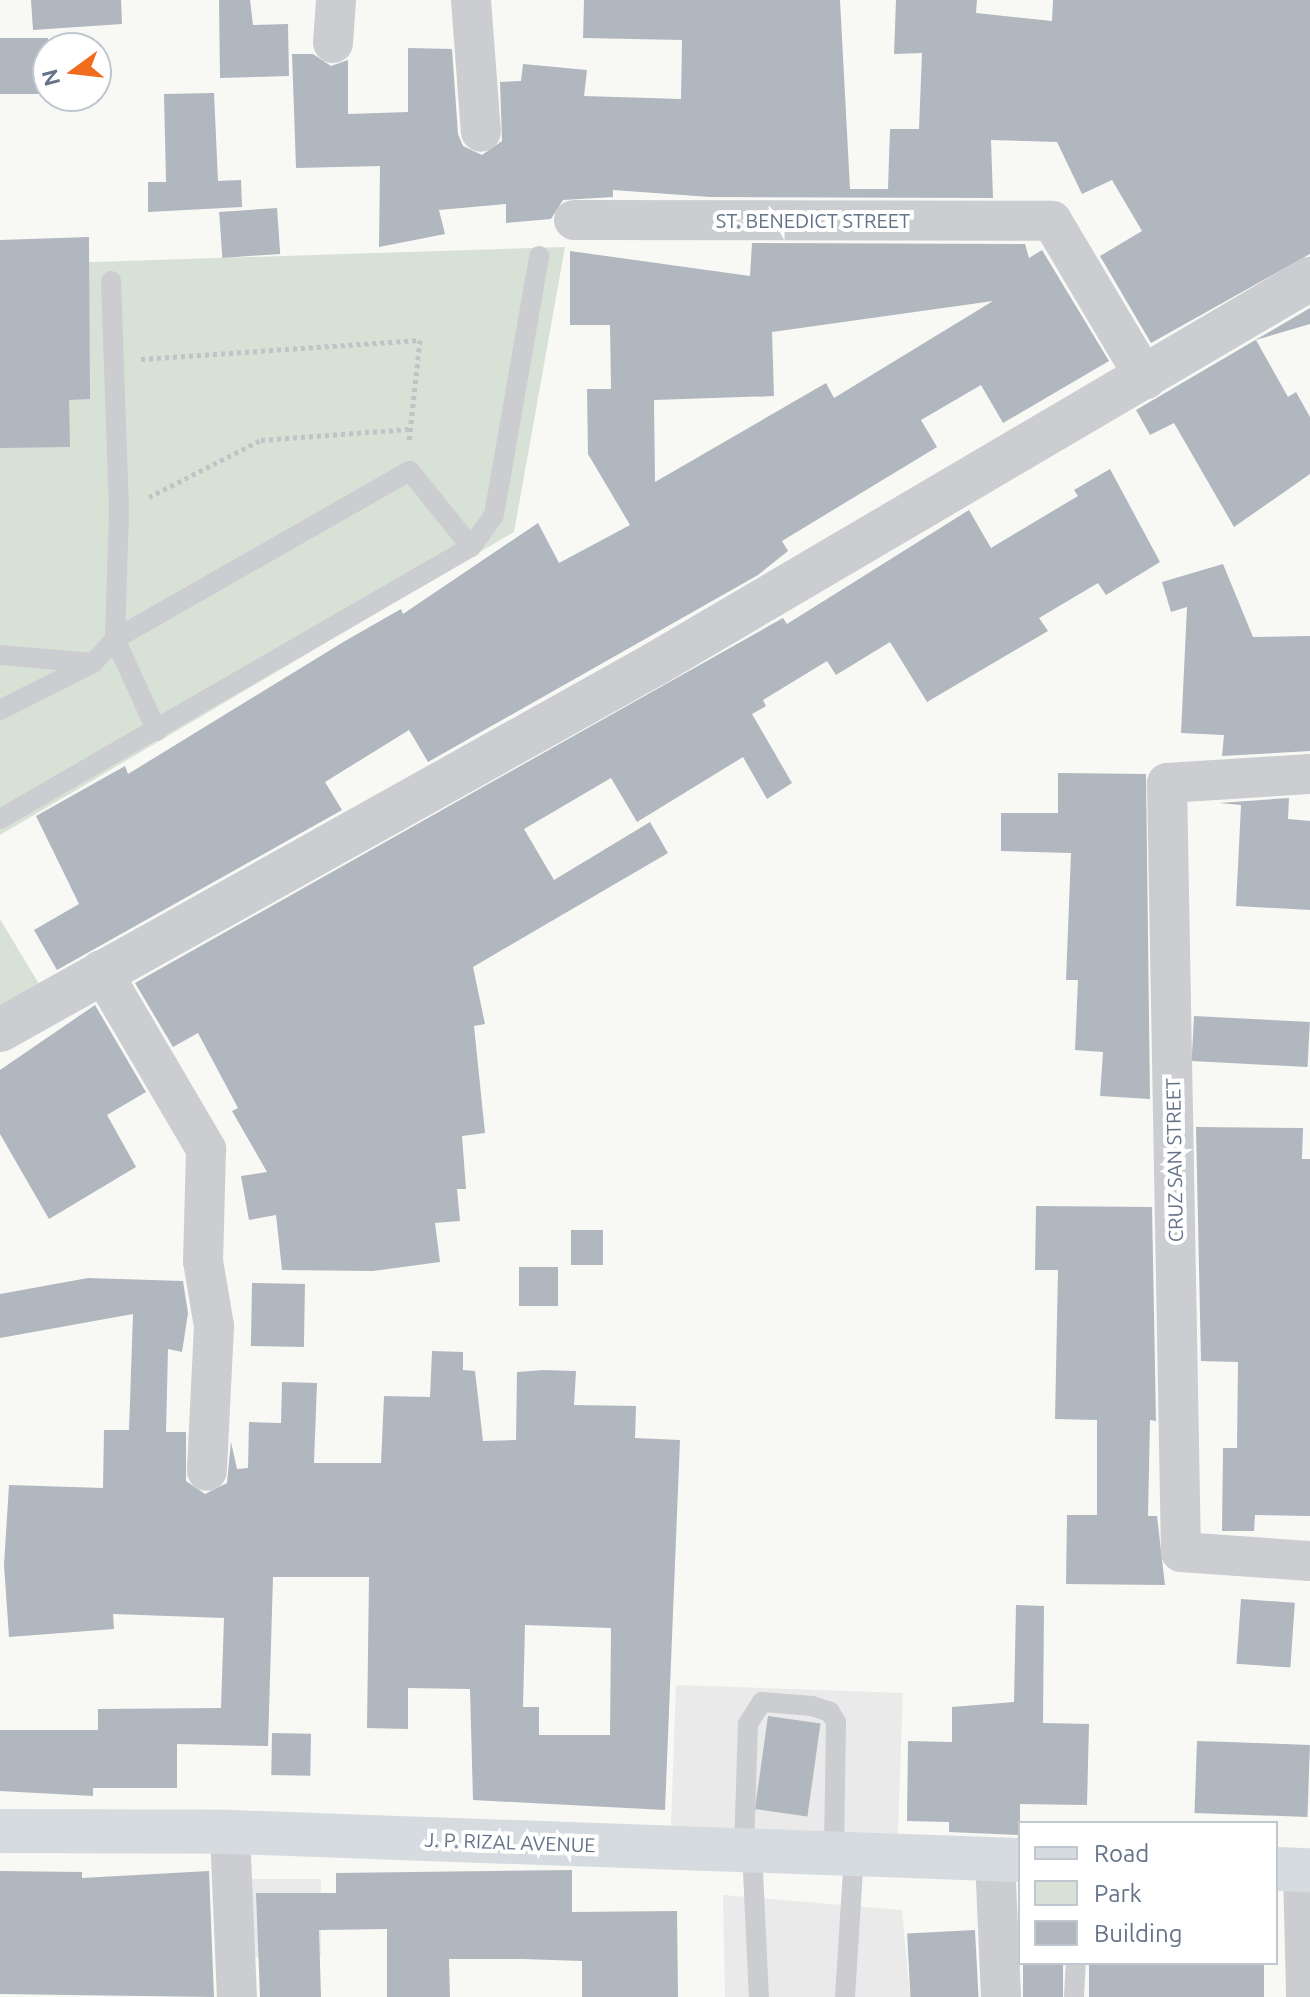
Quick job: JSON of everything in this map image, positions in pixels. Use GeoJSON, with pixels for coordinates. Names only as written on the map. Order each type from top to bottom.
{"type":"FeatureCollection","features":[{"type":"Feature","properties":{"kind":"main road","name":"J. P. RIZAL AVENUE"},"geometry":{"type":"LineString","coordinates":[[0,1831],[230,1832],[1008,1859]]}},
{"type":"Feature","properties":{"kind":"street"},"geometry":{"type":"LineString","coordinates":[[333,43],[336,0]]}},
{"type":"Feature","properties":{"kind":"street"},"geometry":{"type":"LineString","coordinates":[[471,0],[481,132]]}},
{"type":"Feature","properties":{"kind":"street","name":"ST. BENEDICT STREET"},"geometry":{"type":"LineString","coordinates":[[574,220],[1052,221],[1146,379]]}},
{"type":"Feature","properties":{"kind":"street"},"geometry":{"type":"LineString","coordinates":[[3,1021],[655,664],[1146,379],[1310,279]]}},
{"type":"Feature","properties":{"kind":"street","name":"CRUZ SAN STREET"},"geometry":{"type":"LineString","coordinates":[[1310,774],[1167,783],[1181,1552],[1310,1561]]}},
{"type":"Feature","properties":{"kind":"street"},"geometry":{"type":"LineString","coordinates":[[101,970],[206,1149],[203,1261],[214,1326],[207,1471]]}},
{"type":"Feature","properties":{"kind":"street"},"geometry":{"type":"LineString","coordinates":[[230,1832],[237,1997]]}},
{"type":"Feature","properties":{"kind":"street"},"geometry":{"type":"LineString","coordinates":[[1001,1997],[1008,1859]]}},
{"type":"Feature","properties":{"kind":"street"},"geometry":{"type":"LineString","coordinates":[[1296,1870],[1306,1997]]}},
{"type":"Feature","properties":{"kind":"lane"},"geometry":{"type":"LineString","coordinates":[[0,819],[471,547],[494,515],[539,256]]}},
{"type":"Feature","properties":{"kind":"lane"},"geometry":{"type":"LineString","coordinates":[[111,281],[119,512],[115,639],[157,731]]}},
{"type":"Feature","properties":{"kind":"lane"},"geometry":{"type":"LineString","coordinates":[[0,710],[93,663],[115,639],[410,471],[471,547]]}},
{"type":"Feature","properties":{"kind":"lane"},"geometry":{"type":"LineString","coordinates":[[0,655],[93,663]]}},
{"type":"Feature","properties":{"kind":"lane"},"geometry":{"type":"LineString","coordinates":[[759,1997],[748,1850],[748,1724],[762,1702],[812,1706],[830,1712],[836,1722],[844,1853],[845,1997]]}},
{"type":"Feature","properties":{"kind":"lane"},"geometry":{"type":"LineString","coordinates":[[1074,1997],[1076,1965]]}},
{"type":"Feature","properties":{"kind":"path"},"geometry":{"type":"LineString","coordinates":[[114,360],[420,340],[409,429],[410,471]]}},
{"type":"Feature","properties":{"kind":"path"},"geometry":{"type":"LineString","coordinates":[[119,512],[261,440],[409,429]]}},
{"type":"Feature","properties":{"kind":"shaded area"},"geometry":{"type":"Polygon","coordinates":[[[676,1685],[903,1693],[898,1834],[671,1826],[676,1685]]]}},
{"type":"Feature","properties":{"kind":"shaded area"},"geometry":{"type":"Polygon","coordinates":[[[245,1879],[321,1879],[321,1957],[245,1957],[245,1879]]]}},
{"type":"Feature","properties":{"kind":"shaded area"},"geometry":{"type":"Polygon","coordinates":[[[723,1895],[902,1910],[910,1997],[725,1997],[723,1895]]]}},
{"type":"Feature","properties":{"kind":"green space"},"geometry":{"type":"Polygon","coordinates":[[[565,247],[514,532],[0,835],[0,265],[565,247]]]}},
{"type":"Feature","properties":{"kind":"green space"},"geometry":{"type":"Polygon","coordinates":[[[0,919],[39,984],[0,1005],[0,919]]]}},
{"type":"Feature","properties":{"kind":"building"},"geometry":{"type":"Polygon","coordinates":[[[31,0],[121,0],[122,24],[33,30],[31,0]]]}},
{"type":"Feature","properties":{"kind":"building"},"geometry":{"type":"Polygon","coordinates":[[[219,0],[250,0],[253,25],[288,24],[289,76],[220,78],[219,0]]]}},
{"type":"Feature","properties":{"kind":"building"},"geometry":{"type":"Polygon","coordinates":[[[584,0],[840,0],[850,189],[888,189],[890,129],[919,129],[922,53],[894,54],[896,0],[977,0],[976,13],[1052,21],[1053,0],[1310,0],[1310,254],[1151,343],[1100,256],[1142,231],[1112,180],[1082,194],[1057,142],[991,140],[993,198],[710,197],[613,190],[613,197],[563,200],[551,219],[506,223],[506,204],[439,210],[445,234],[379,247],[380,166],[296,168],[292,54],[313,54],[331,66],[348,60],[348,114],[408,112],[408,48],[452,49],[458,134],[463,146],[482,155],[502,141],[500,82],[521,81],[523,64],[587,70],[584,96],[681,99],[682,40],[583,38],[584,0]]]}},
{"type":"Feature","properties":{"kind":"building"},"geometry":{"type":"Polygon","coordinates":[[[0,38],[32,38],[32,94],[0,94],[0,38]]]}},
{"type":"Feature","properties":{"kind":"building"},"geometry":{"type":"Polygon","coordinates":[[[214,93],[218,181],[241,180],[242,207],[148,212],[148,182],[166,182],[164,94],[214,93]]]}},
{"type":"Feature","properties":{"kind":"building"},"geometry":{"type":"Polygon","coordinates":[[[277,208],[280,254],[222,258],[219,212],[277,208]]]}},
{"type":"Feature","properties":{"kind":"building"},"geometry":{"type":"Polygon","coordinates":[[[89,237],[90,399],[69,400],[70,447],[0,448],[0,240],[89,237]]]}},
{"type":"Feature","properties":{"kind":"building"},"geometry":{"type":"Polygon","coordinates":[[[752,243],[1025,244],[1029,258],[1042,250],[1109,361],[1003,423],[981,385],[921,420],[937,447],[782,541],[788,551],[758,575],[428,762],[409,730],[325,782],[342,810],[57,970],[34,930],[79,904],[36,816],[125,766],[128,774],[345,641],[401,609],[403,614],[538,523],[559,563],[630,525],[588,454],[587,389],[611,389],[610,325],[570,325],[570,251],[750,276],[752,243]],[[993,301],[772,332],[774,396],[654,400],[655,482],[826,383],[834,398],[993,301]]]}},
{"type":"Feature","properties":{"kind":"building"},"geometry":{"type":"Polygon","coordinates":[[[1310,308],[1310,324],[1256,340],[1288,397],[1296,392],[1310,417],[1310,474],[1234,527],[1174,423],[1150,435],[1136,410],[1310,308]]]}},
{"type":"Feature","properties":{"kind":"building"},"geometry":{"type":"Polygon","coordinates":[[[1110,469],[1160,562],[1106,595],[1098,583],[1039,618],[1048,631],[927,702],[890,642],[836,675],[827,661],[763,700],[766,706],[752,714],[792,783],[767,799],[743,757],[637,822],[611,778],[524,829],[554,880],[650,822],[668,853],[473,967],[485,1024],[474,1026],[485,1133],[462,1136],[466,1189],[457,1189],[460,1221],[435,1223],[440,1262],[373,1271],[282,1270],[276,1215],[249,1220],[241,1176],[267,1172],[232,1111],[238,1108],[198,1033],[173,1047],[135,983],[783,618],[787,624],[969,510],[991,548],[1078,496],[1074,490],[1110,469]]]}},
{"type":"Feature","properties":{"kind":"building"},"geometry":{"type":"Polygon","coordinates":[[[1223,564],[1253,637],[1310,636],[1310,751],[1222,756],[1224,735],[1181,733],[1187,607],[1171,612],[1162,582],[1223,564]]]}},
{"type":"Feature","properties":{"kind":"building"},"geometry":{"type":"Polygon","coordinates":[[[1058,773],[1146,774],[1150,1099],[1100,1096],[1103,1052],[1075,1050],[1078,980],[1066,980],[1071,853],[1001,851],[1001,813],[1058,813],[1058,773]]]}},
{"type":"Feature","properties":{"kind":"building"},"geometry":{"type":"Polygon","coordinates":[[[1289,798],[1288,819],[1310,821],[1310,910],[1236,906],[1241,805],[1219,803],[1289,798]]]}},
{"type":"Feature","properties":{"kind":"building"},"geometry":{"type":"Polygon","coordinates":[[[95,1005],[146,1092],[107,1115],[136,1167],[49,1219],[0,1134],[0,1070],[95,1005]]]}},
{"type":"Feature","properties":{"kind":"building"},"geometry":{"type":"Polygon","coordinates":[[[1194,1016],[1310,1022],[1307,1067],[1192,1061],[1194,1016]]]}},
{"type":"Feature","properties":{"kind":"building"},"geometry":{"type":"Polygon","coordinates":[[[1196,1127],[1303,1128],[1302,1159],[1310,1159],[1310,1516],[1255,1515],[1254,1531],[1222,1531],[1223,1448],[1237,1448],[1238,1362],[1201,1361],[1196,1127]]]}},
{"type":"Feature","properties":{"kind":"building"},"geometry":{"type":"Polygon","coordinates":[[[1036,1206],[1152,1207],[1156,1421],[1150,1420],[1148,1516],[1157,1516],[1165,1585],[1066,1584],[1067,1515],[1097,1515],[1097,1420],[1055,1419],[1058,1270],[1035,1270],[1036,1206]]]}},
{"type":"Feature","properties":{"kind":"building"},"geometry":{"type":"Polygon","coordinates":[[[571,1230],[603,1230],[603,1265],[571,1265],[571,1230]]]}},
{"type":"Feature","properties":{"kind":"building"},"geometry":{"type":"Polygon","coordinates":[[[519,1267],[558,1267],[558,1306],[519,1306],[519,1267]]]}},
{"type":"Feature","properties":{"kind":"building"},"geometry":{"type":"Polygon","coordinates":[[[88,1278],[183,1281],[188,1313],[182,1352],[168,1349],[166,1432],[186,1432],[186,1481],[205,1494],[227,1483],[231,1442],[237,1469],[248,1468],[249,1422],[281,1423],[282,1382],[317,1383],[314,1463],[381,1463],[384,1396],[430,1397],[432,1351],[463,1352],[463,1370],[475,1371],[483,1441],[516,1440],[517,1372],[543,1370],[576,1371],[574,1405],[636,1406],[635,1438],[680,1440],[665,1810],[473,1800],[470,1689],[408,1688],[408,1729],[367,1728],[369,1577],[273,1577],[268,1746],[177,1744],[177,1788],[93,1788],[93,1796],[0,1791],[0,1730],[98,1730],[98,1709],[221,1708],[224,1618],[113,1614],[114,1629],[9,1637],[4,1565],[9,1485],[103,1488],[104,1430],[129,1430],[133,1314],[0,1338],[0,1294],[88,1278]],[[525,1625],[523,1707],[539,1707],[539,1735],[610,1735],[611,1628],[525,1625]]]}},
{"type":"Feature","properties":{"kind":"building"},"geometry":{"type":"Polygon","coordinates":[[[252,1283],[305,1284],[304,1347],[251,1346],[252,1283]]]}},
{"type":"Feature","properties":{"kind":"building"},"geometry":{"type":"Polygon","coordinates":[[[1241,1599],[1295,1603],[1290,1668],[1236,1664],[1241,1599]]]}},
{"type":"Feature","properties":{"kind":"building"},"geometry":{"type":"Polygon","coordinates":[[[1016,1605],[1044,1606],[1043,1723],[1089,1724],[1087,1805],[1020,1804],[1018,1835],[949,1832],[949,1822],[907,1821],[908,1741],[952,1742],[952,1707],[1014,1702],[1016,1605]]]}},
{"type":"Feature","properties":{"kind":"building"},"geometry":{"type":"Polygon","coordinates":[[[768,1716],[820,1723],[807,1816],[755,1809],[768,1716]]]}},
{"type":"Feature","properties":{"kind":"building"},"geometry":{"type":"Polygon","coordinates":[[[272,1733],[311,1734],[310,1776],[271,1775],[272,1733]]]}},
{"type":"Feature","properties":{"kind":"building"},"geometry":{"type":"Polygon","coordinates":[[[1197,1741],[1310,1745],[1307,1817],[1194,1813],[1197,1741]]]}},
{"type":"Feature","properties":{"kind":"building"},"geometry":{"type":"Polygon","coordinates":[[[572,1870],[572,1912],[677,1911],[678,1997],[582,1997],[582,1961],[449,1959],[450,1997],[387,1997],[387,1929],[319,1930],[321,1997],[260,1997],[256,1893],[336,1893],[336,1873],[572,1870]]]}},
{"type":"Feature","properties":{"kind":"building"},"geometry":{"type":"Polygon","coordinates":[[[0,1871],[82,1872],[82,1878],[209,1871],[214,1997],[0,1994],[0,1871]]]}},
{"type":"Feature","properties":{"kind":"building"},"geometry":{"type":"Polygon","coordinates":[[[975,1930],[979,1997],[910,1997],[907,1934],[975,1930]]]}},
{"type":"Feature","properties":{"kind":"building"},"geometry":{"type":"Polygon","coordinates":[[[1023,1965],[1063,1965],[1063,1997],[1023,1997],[1023,1965]]]}},
{"type":"Feature","properties":{"kind":"building"},"geometry":{"type":"Polygon","coordinates":[[[1089,1965],[1264,1965],[1264,1997],[1089,1997],[1089,1965]]]}}]}
